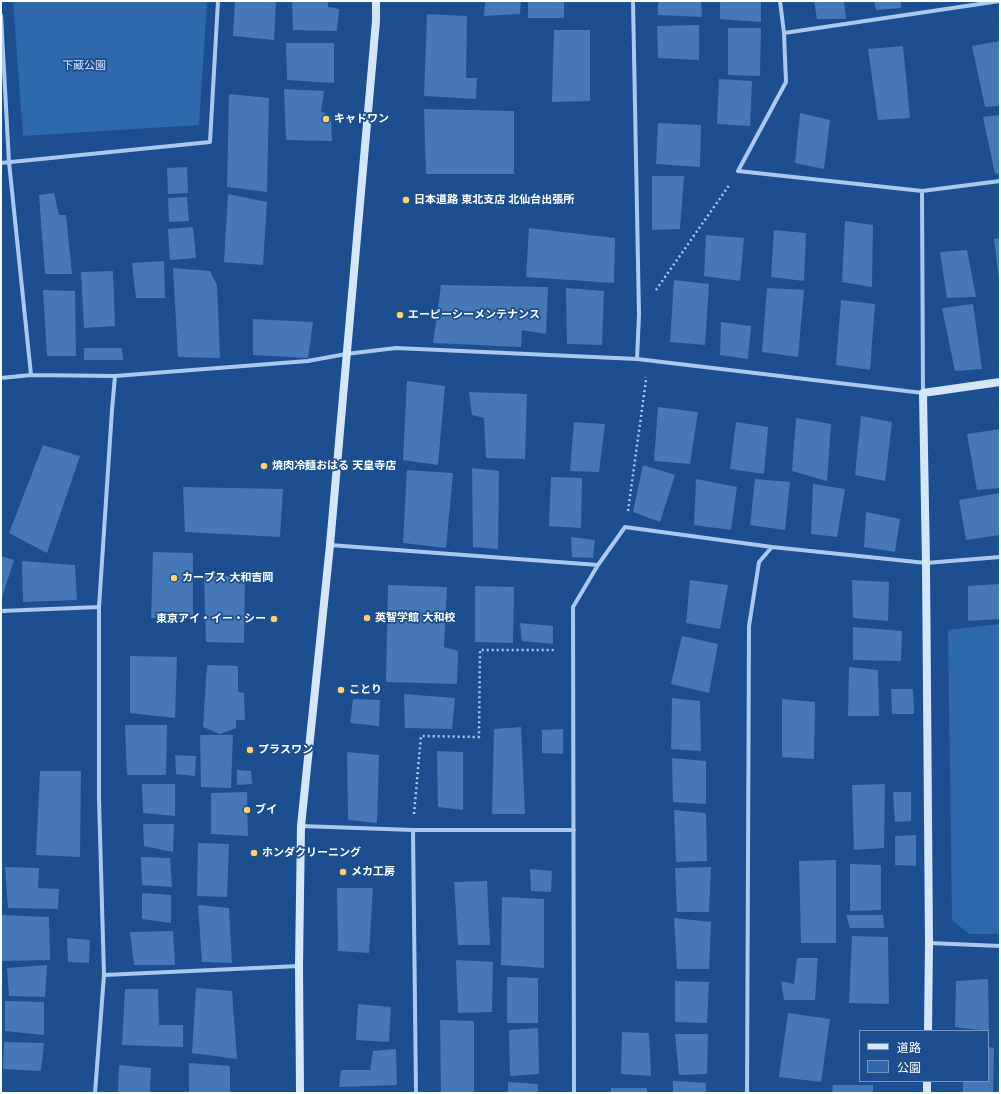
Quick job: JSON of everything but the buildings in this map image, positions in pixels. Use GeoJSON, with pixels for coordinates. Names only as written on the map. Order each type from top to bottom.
{"type":"FeatureCollection","features":[{"type":"Feature","properties":{"kind":"street"},"geometry":{"type":"LineString","coordinates":[[1,163],[210,142],[218,1]]}},
{"type":"Feature","properties":{"kind":"street"},"geometry":{"type":"LineString","coordinates":[[300,1093],[299,966],[301,826],[330,545],[376,21],[376,1]]}},
{"type":"Feature","properties":{"kind":"street"},"geometry":{"type":"LineString","coordinates":[[633,1],[639,315],[637,359]]}},
{"type":"Feature","properties":{"kind":"street"},"geometry":{"type":"LineString","coordinates":[[780,1],[784,33],[786,82],[738,171],[922,191],[1000,181]]}},
{"type":"Feature","properties":{"kind":"street"},"geometry":{"type":"LineString","coordinates":[[784,33],[1000,1]]}},
{"type":"Feature","properties":{"kind":"street"},"geometry":{"type":"LineString","coordinates":[[1,15],[9,162],[31,375]]}},
{"type":"Feature","properties":{"kind":"street"},"geometry":{"type":"LineString","coordinates":[[922,191],[930,943],[928,1030]]}},
{"type":"Feature","properties":{"kind":"street"},"geometry":{"type":"LineString","coordinates":[[1,378],[31,375],[116,376],[308,361],[346,354],[396,348],[637,359],[923,393],[1000,382]]}},
{"type":"Feature","properties":{"kind":"street"},"geometry":{"type":"LineString","coordinates":[[96,1093],[104,975],[99,792],[99,607],[112,410],[116,376]]}},
{"type":"Feature","properties":{"kind":"street"},"geometry":{"type":"LineString","coordinates":[[574,1093],[573,607],[598,565],[625,527],[772,547],[926,562],[1000,557]]}},
{"type":"Feature","properties":{"kind":"street"},"geometry":{"type":"LineString","coordinates":[[330,545],[598,565]]}},
{"type":"Feature","properties":{"kind":"street"},"geometry":{"type":"LineString","coordinates":[[747,1093],[749,626],[759,562],[772,547]]}},
{"type":"Feature","properties":{"kind":"street"},"geometry":{"type":"LineString","coordinates":[[1,611],[99,607]]}},
{"type":"Feature","properties":{"kind":"street"},"geometry":{"type":"LineString","coordinates":[[301,826],[413,830],[574,830]]}},
{"type":"Feature","properties":{"kind":"street"},"geometry":{"type":"LineString","coordinates":[[413,830],[416,1093]]}},
{"type":"Feature","properties":{"kind":"street"},"geometry":{"type":"LineString","coordinates":[[930,943],[1000,946]]}},
{"type":"Feature","properties":{"kind":"street"},"geometry":{"type":"LineString","coordinates":[[104,975],[299,966]]}},
{"type":"Feature","properties":{"kind":"street"},"geometry":{"type":"LineString","coordinates":[[927,1082],[927,1093]]}},
{"type":"Feature","properties":{"kind":"path"},"geometry":{"type":"LineString","coordinates":[[639,315],[738,171]]}},
{"type":"Feature","properties":{"kind":"path"},"geometry":{"type":"LineString","coordinates":[[625,527],[646,380],[637,359]]}},
{"type":"Feature","properties":{"kind":"path"},"geometry":{"type":"LineString","coordinates":[[413,830],[421,736],[478,737],[480,650],[572,651]]}},
{"type":"Feature","properties":{"kind":"green space","name":"下蔵公園"},"geometry":{"type":"Polygon","coordinates":[[[13,1],[207,1],[199,125],[23,136],[13,1]]]}},
{"type":"Feature","properties":{"kind":"green space"},"geometry":{"type":"Polygon","coordinates":[[[1000,624],[1000,934],[969,934],[952,920],[948,630],[1000,624]]]}},
{"type":"Feature","properties":{"kind":"place","name":"キャドワン"},"geometry":{"type":"Point","coordinates":[326,119]}},
{"type":"Feature","properties":{"kind":"place","name":"日本道路 東北支店 北仙台出張所"},"geometry":{"type":"Point","coordinates":[406,200]}},
{"type":"Feature","properties":{"kind":"place","name":"エーピーシーメンテナンス"},"geometry":{"type":"Point","coordinates":[400,315]}},
{"type":"Feature","properties":{"kind":"place","name":"焼肉冷麺おはる 天皇寺店"},"geometry":{"type":"Point","coordinates":[264,466]}},
{"type":"Feature","properties":{"kind":"place","name":"カーブス 大和吉岡"},"geometry":{"type":"Point","coordinates":[174,578]}},
{"type":"Feature","properties":{"kind":"place","name":"英智学館 大和校"},"geometry":{"type":"Point","coordinates":[367,618]}},
{"type":"Feature","properties":{"kind":"place","name":"東京アイ・イー・シー"},"geometry":{"type":"Point","coordinates":[274,619]}},
{"type":"Feature","properties":{"kind":"place","name":"ことり"},"geometry":{"type":"Point","coordinates":[341,690]}},
{"type":"Feature","properties":{"kind":"place","name":"プラスワン"},"geometry":{"type":"Point","coordinates":[250,750]}},
{"type":"Feature","properties":{"kind":"place","name":"ブイ"},"geometry":{"type":"Point","coordinates":[247,810]}},
{"type":"Feature","properties":{"kind":"place","name":"ホンダクリーニング"},"geometry":{"type":"Point","coordinates":[254,853]}},
{"type":"Feature","properties":{"kind":"place","name":"メカ工房"},"geometry":{"type":"Point","coordinates":[343,872]}}]}
